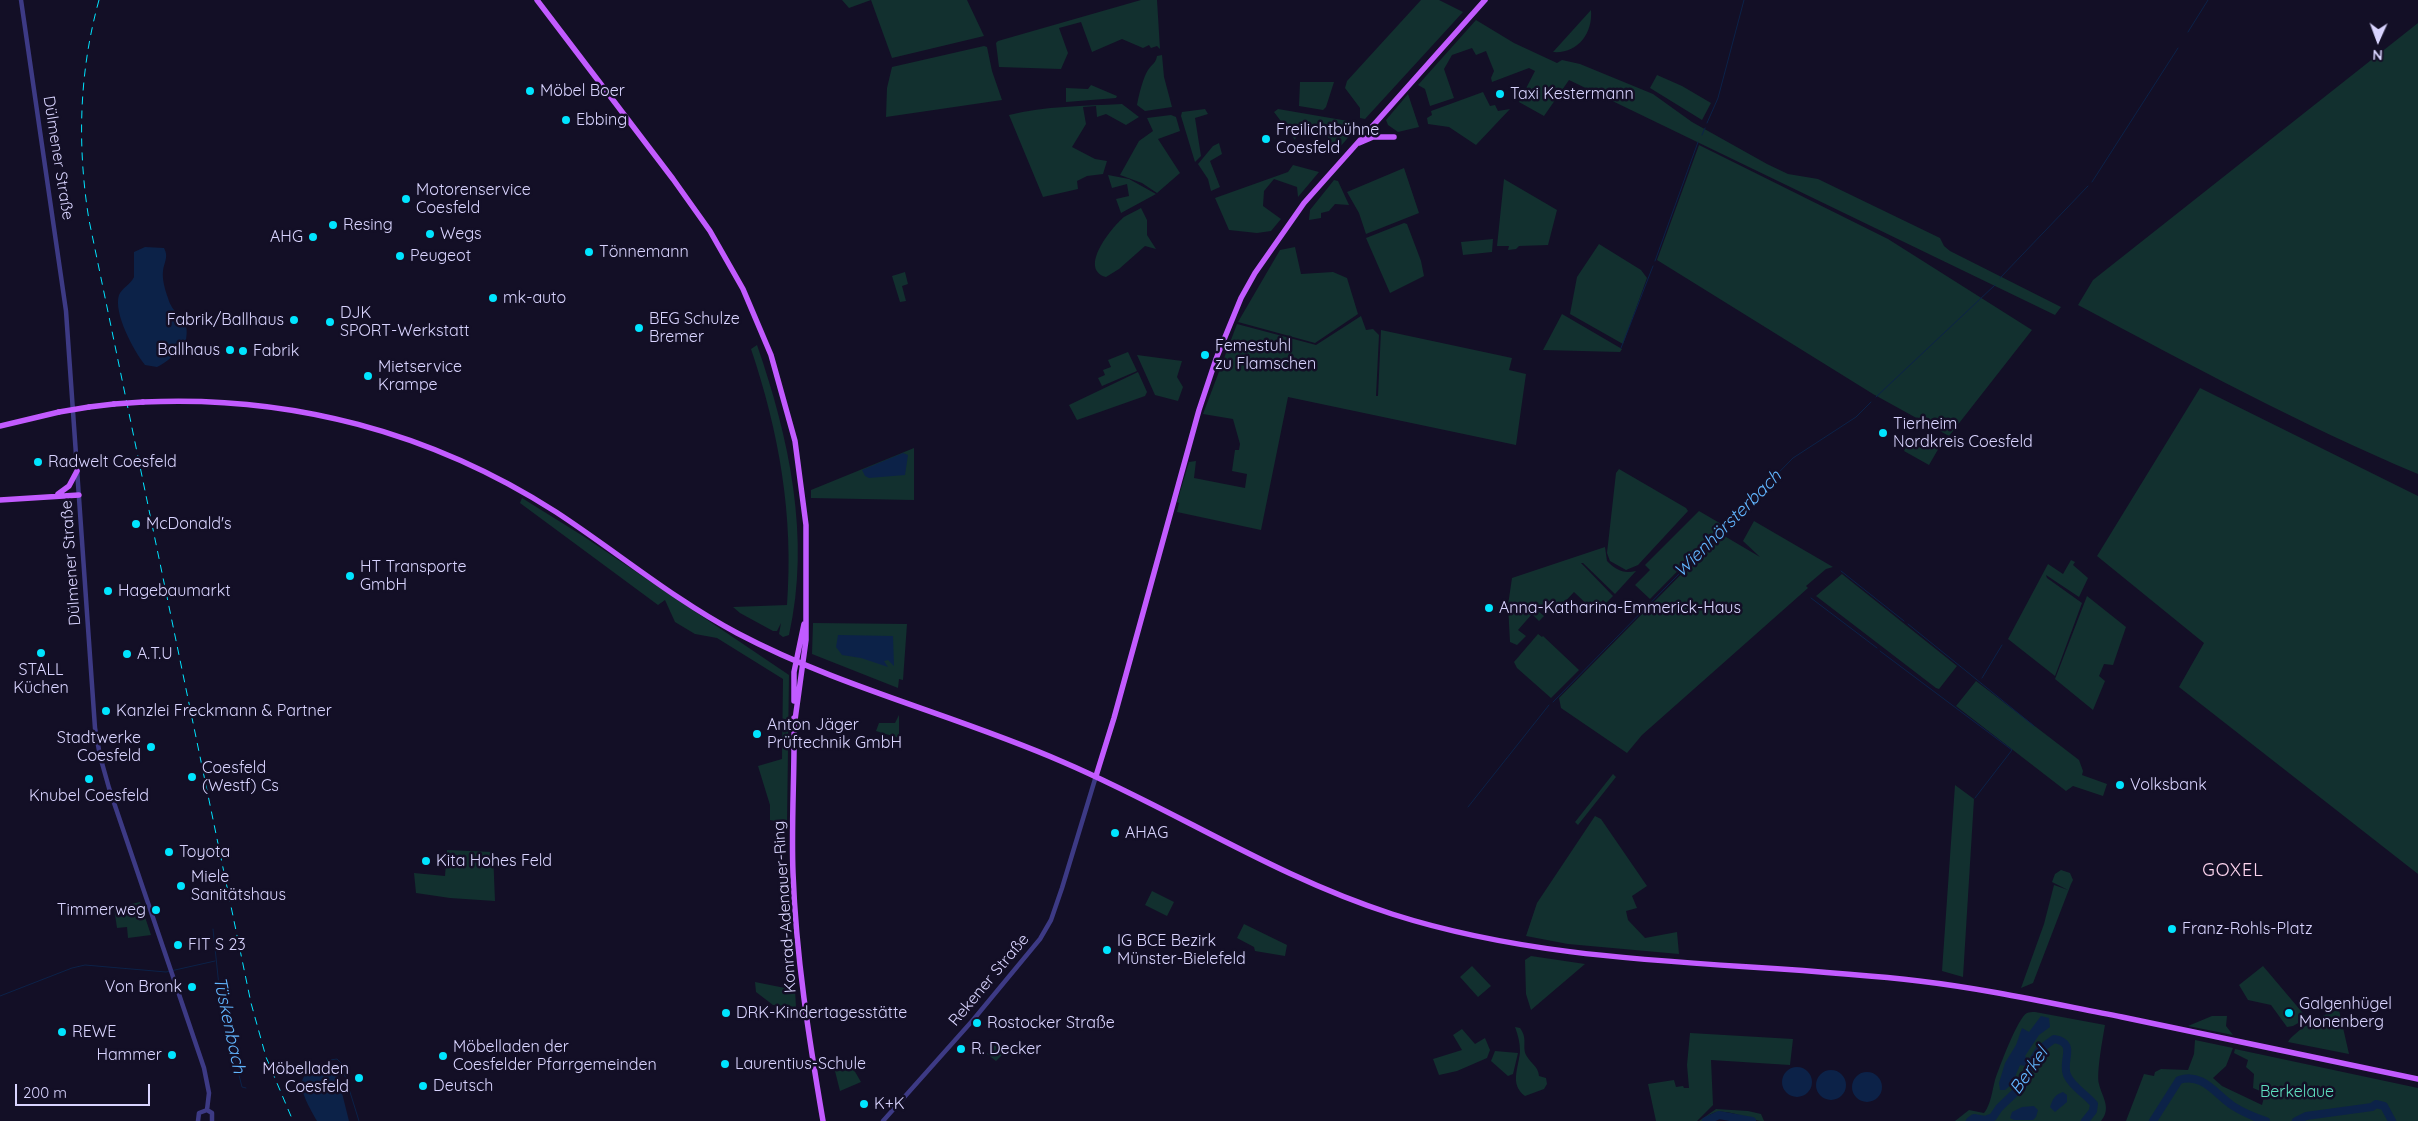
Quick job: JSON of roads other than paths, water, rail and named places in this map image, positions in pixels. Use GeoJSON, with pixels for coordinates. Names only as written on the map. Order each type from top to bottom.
{"type":"FeatureCollection","features":[{"type":"Feature","properties":{"kind":"main road"},"geometry":{"type":"LineString","coordinates":[[537,0],[694,208],[727,260],[754,313],[781,385],[799,462],[807,539],[806,640],[795,720]]}},
{"type":"Feature","properties":{"kind":"main road"},"geometry":{"type":"LineString","coordinates":[[1096,776],[1112,726],[1199,410],[1235,311],[1255,273],[1304,203],[1485,0]]}},
{"type":"Feature","properties":{"kind":"main road"},"geometry":{"type":"LineString","coordinates":[[1355,145],[1370,138],[1394,138]]}},
{"type":"Feature","properties":{"kind":"main road"},"geometry":{"type":"LineString","coordinates":[[0,426],[58,412],[89,407],[186,400],[297,410],[325,415],[373,427],[423,444],[497,477],[563,517],[700,612],[796,662],[962,721],[1096,776],[1286,873],[1392,914],[1523,946],[1596,956],[1870,976],[1967,988],[2418,1079]]}},
{"type":"Feature","properties":{"kind":"main road"},"geometry":{"type":"LineString","coordinates":[[54,496],[69,486],[78,471]]}},
{"type":"Feature","properties":{"kind":"main road"},"geometry":{"type":"LineString","coordinates":[[0,500],[79,495]]}},
{"type":"Feature","properties":{"kind":"main road"},"geometry":{"type":"LineString","coordinates":[[795,720],[794,672],[806,613]]}},
{"type":"Feature","properties":{"kind":"main road","name":"Konrad-Adenauer-Ring"},"geometry":{"type":"LineString","coordinates":[[795,720],[792,823],[797,930],[806,1014],[823,1121]]}},
{"type":"Feature","properties":{"kind":"street","name":"Dülmener Straße"},"geometry":{"type":"LineString","coordinates":[[22,0],[63,284],[78,471],[92,706],[100,756],[174,974],[208,1082],[210,1093],[207,1110],[212,1113],[212,1121]]}},
{"type":"Feature","properties":{"kind":"street","name":"Rekener Straße"},"geometry":{"type":"LineString","coordinates":[[883,1121],[973,1020],[1040,939],[1051,920],[1062,888],[1096,776]]}},
{"type":"Feature","properties":{"kind":"street"},"geometry":{"type":"LineString","coordinates":[[198,1121],[199,1113],[207,1110]]}},
{"type":"Feature","properties":{"kind":"water"},"geometry":{"type":"Polygon","coordinates":[[[145,247],[164,248],[166,260],[163,281],[171,306],[185,323],[187,329],[184,349],[157,367],[145,365],[135,351],[122,321],[118,303],[120,293],[134,277],[134,252],[145,247]]]}},
{"type":"Feature","properties":{"kind":"water"},"geometry":{"type":"Polygon","coordinates":[[[903,453],[908,455],[905,475],[869,478],[865,476],[862,470],[903,453]]]}},
{"type":"Feature","properties":{"kind":"water"},"geometry":{"type":"Polygon","coordinates":[[[838,635],[893,636],[894,666],[888,660],[884,661],[888,667],[861,658],[842,655],[836,647],[838,635]]]}},
{"type":"Feature","properties":{"kind":"water"},"geometry":{"type":"Polygon","coordinates":[[[2041,1016],[2049,1018],[2050,1027],[2039,1035],[2025,1056],[2028,1060],[2025,1066],[2020,1065],[2012,1084],[2005,1090],[2000,1090],[1999,1083],[2005,1063],[2016,1045],[2022,1028],[2029,1032],[2041,1016]]]}},
{"type":"Feature","properties":{"kind":"water"},"geometry":{"type":"Polygon","coordinates":[[[1797,1067],[1807,1072],[1812,1082],[1807,1092],[1797,1097],[1787,1092],[1782,1082],[1787,1072],[1797,1067]]]}},
{"type":"Feature","properties":{"kind":"water"},"geometry":{"type":"Polygon","coordinates":[[[331,1069],[337,1073],[349,1121],[317,1121],[307,1103],[302,1086],[303,1079],[308,1073],[331,1069]]]}},
{"type":"Feature","properties":{"kind":"water"},"geometry":{"type":"Polygon","coordinates":[[[1831,1070],[1841,1075],[1846,1085],[1841,1095],[1831,1100],[1821,1095],[1816,1085],[1821,1075],[1831,1070]]]}},
{"type":"Feature","properties":{"kind":"water"},"geometry":{"type":"Polygon","coordinates":[[[1867,1072],[1877,1077],[1882,1087],[1877,1097],[1867,1102],[1857,1097],[1852,1087],[1857,1077],[1867,1072]]]}},
{"type":"Feature","properties":{"kind":"water"},"geometry":{"type":"Polygon","coordinates":[[[2063,1092],[2067,1095],[2067,1102],[2055,1112],[2050,1107],[2052,1102],[2056,1096],[2063,1092]]]}},
{"type":"Feature","properties":{"kind":"water"},"geometry":{"type":"Polygon","coordinates":[[[2034,1106],[2038,1110],[2033,1120],[2014,1120],[2010,1118],[2012,1112],[2022,1107],[2034,1106]]]}},
{"type":"Feature","properties":{"kind":"waterway"},"geometry":{"type":"LineString","coordinates":[[1707,123],[1718,98],[1744,0]]}},
{"type":"Feature","properties":{"kind":"waterway","name":"Wienhörsterbach"},"geometry":{"type":"LineString","coordinates":[[2188,32],[2208,0]]}},
{"type":"Feature","properties":{"kind":"waterway","name":"Wienhörsterbach"},"geometry":{"type":"LineString","coordinates":[[2092,182],[2178,48]]}},
{"type":"Feature","properties":{"kind":"waterway"},"geometry":{"type":"LineString","coordinates":[[1702,135],[1705,128]]}},
{"type":"Feature","properties":{"kind":"waterway"},"geometry":{"type":"LineString","coordinates":[[1655,261],[1698,142]]}},
{"type":"Feature","properties":{"kind":"waterway","name":"Wienhörsterbach"},"geometry":{"type":"LineString","coordinates":[[2000,278],[2088,186]]}},
{"type":"Feature","properties":{"kind":"waterway"},"geometry":{"type":"LineString","coordinates":[[1621,348],[1653,266]]}},
{"type":"Feature","properties":{"kind":"waterway","name":"Wienhörsterbach"},"geometry":{"type":"LineString","coordinates":[[1876,397],[1995,285]]}},
{"type":"Feature","properties":{"kind":"waterway","name":"Wienhörsterbach"},"geometry":{"type":"LineString","coordinates":[[1553,702],[1793,458],[1856,417],[1871,402]]}},
{"type":"Feature","properties":{"kind":"waterway"},"geometry":{"type":"LineString","coordinates":[[1841,571],[1904,621]]}},
{"type":"Feature","properties":{"kind":"waterway"},"geometry":{"type":"LineString","coordinates":[[1811,598],[1877,648]]}},
{"type":"Feature","properties":{"kind":"waterway"},"geometry":{"type":"LineString","coordinates":[[1908,624],[2034,726]]}},
{"type":"Feature","properties":{"kind":"waterway"},"geometry":{"type":"LineString","coordinates":[[1982,678],[2002,645]]}},
{"type":"Feature","properties":{"kind":"waterway"},"geometry":{"type":"LineString","coordinates":[[1880,651],[2012,750],[1975,798]]}},
{"type":"Feature","properties":{"kind":"waterway","name":"Wienhörsterbach"},"geometry":{"type":"LineString","coordinates":[[1468,807],[1549,705]]}},
{"type":"Feature","properties":{"kind":"waterway","name":"Tüskenbach"},"geometry":{"type":"LineString","coordinates":[[213,929],[221,1005],[242,1087],[246,1088]]}},
{"type":"Feature","properties":{"kind":"waterway"},"geometry":{"type":"LineString","coordinates":[[0,996],[72,968],[85,965],[166,972],[215,961]]}},
{"type":"Feature","properties":{"kind":"waterway","name":"Berkel"},"geometry":{"type":"LineString","coordinates":[[1970,1121],[1974,1118],[1985,1120],[1993,1117],[1999,1108],[2023,1085],[2029,1067],[2039,1050],[2054,1039],[2061,1041],[2067,1048],[2066,1069],[2069,1079],[2094,1104],[2093,1111],[2085,1121]]}},
{"type":"Feature","properties":{"kind":"waterway","name":"Tüskenbach"},"geometry":{"type":"LineString","coordinates":[[330,1060],[337,1059],[341,1063],[359,1121]]}},
{"type":"Feature","properties":{"kind":"waterway","name":"Berkel"},"geometry":{"type":"LineString","coordinates":[[2153,1121],[2179,1080],[2188,1078],[2202,1082],[2233,1106],[2249,1115],[2266,1121]]}},
{"type":"Feature","properties":{"kind":"waterway","name":"Berkel"},"geometry":{"type":"LineString","coordinates":[[2296,1121],[2306,1116],[2372,1107],[2376,1104],[2384,1106],[2392,1121]]}},
{"type":"Feature","properties":{"kind":"waterway","name":"Berkel"},"geometry":{"type":"LineString","coordinates":[[1706,1121],[1719,1115],[1752,1121]]}},
{"type":"Feature","properties":{"kind":"railway"},"geometry":{"type":"LineString","coordinates":[[99,0],[87,54],[82,109],[83,165],[89,220],[251,1003],[266,1057],[293,1121]]}},
{"type":"Feature","properties":{"kind":"place","name":"Möbel Boer"},"geometry":{"type":"Point","coordinates":[530,91]}},
{"type":"Feature","properties":{"kind":"place","name":"Taxi Kestermann"},"geometry":{"type":"Point","coordinates":[1500,94]}},
{"type":"Feature","properties":{"kind":"place","name":"Ebbing"},"geometry":{"type":"Point","coordinates":[566,120]}},
{"type":"Feature","properties":{"kind":"place","name":"Freilichtbühne Coesfeld"},"geometry":{"type":"Point","coordinates":[1266,139]}},
{"type":"Feature","properties":{"kind":"place","name":"Motorenservice Coesfeld"},"geometry":{"type":"Point","coordinates":[406,199]}},
{"type":"Feature","properties":{"kind":"place","name":"Resing"},"geometry":{"type":"Point","coordinates":[333,225]}},
{"type":"Feature","properties":{"kind":"place","name":"Wegs"},"geometry":{"type":"Point","coordinates":[430,234]}},
{"type":"Feature","properties":{"kind":"place","name":"AHG"},"geometry":{"type":"Point","coordinates":[313,237]}},
{"type":"Feature","properties":{"kind":"place","name":"Tönnemann"},"geometry":{"type":"Point","coordinates":[589,252]}},
{"type":"Feature","properties":{"kind":"place","name":"Peugeot"},"geometry":{"type":"Point","coordinates":[400,256]}},
{"type":"Feature","properties":{"kind":"place","name":"mk-auto"},"geometry":{"type":"Point","coordinates":[493,298]}},
{"type":"Feature","properties":{"kind":"place","name":"Fabrik/Ballhaus"},"geometry":{"type":"Point","coordinates":[294,320]}},
{"type":"Feature","properties":{"kind":"place","name":"DJK SPORT-Werkstatt"},"geometry":{"type":"Point","coordinates":[330,322]}},
{"type":"Feature","properties":{"kind":"place","name":"BEG Schulze Bremer"},"geometry":{"type":"Point","coordinates":[639,328]}},
{"type":"Feature","properties":{"kind":"place","name":"Ballhaus"},"geometry":{"type":"Point","coordinates":[230,350]}},
{"type":"Feature","properties":{"kind":"place","name":"Fabrik"},"geometry":{"type":"Point","coordinates":[243,351]}},
{"type":"Feature","properties":{"kind":"place","name":"Femestuhl zu Flamschen"},"geometry":{"type":"Point","coordinates":[1205,355]}},
{"type":"Feature","properties":{"kind":"place","name":"Mietservice Krampe"},"geometry":{"type":"Point","coordinates":[368,376]}},
{"type":"Feature","properties":{"kind":"place","name":"Tierheim Nordkreis Coesfeld"},"geometry":{"type":"Point","coordinates":[1883,433]}},
{"type":"Feature","properties":{"kind":"place","name":"Radwelt Coesfeld"},"geometry":{"type":"Point","coordinates":[38,462]}},
{"type":"Feature","properties":{"kind":"place","name":"McDonald's"},"geometry":{"type":"Point","coordinates":[136,524]}},
{"type":"Feature","properties":{"kind":"place","name":"HT Transporte GmbH"},"geometry":{"type":"Point","coordinates":[350,576]}},
{"type":"Feature","properties":{"kind":"place","name":"Hagebaumarkt"},"geometry":{"type":"Point","coordinates":[108,591]}},
{"type":"Feature","properties":{"kind":"place","name":"Anna-Katharina-Emmerick-Haus"},"geometry":{"type":"Point","coordinates":[1489,608]}},
{"type":"Feature","properties":{"kind":"place","name":"STALL Küchen"},"geometry":{"type":"Point","coordinates":[41,653]}},
{"type":"Feature","properties":{"kind":"place","name":"A.T.U"},"geometry":{"type":"Point","coordinates":[127,654]}},
{"type":"Feature","properties":{"kind":"place","name":"Kanzlei Freckmann & Partner"},"geometry":{"type":"Point","coordinates":[106,711]}},
{"type":"Feature","properties":{"kind":"place","name":"Anton Jäger Prüftechnik GmbH"},"geometry":{"type":"Point","coordinates":[757,734]}},
{"type":"Feature","properties":{"kind":"place","name":"Stadtwerke Coesfeld"},"geometry":{"type":"Point","coordinates":[151,747]}},
{"type":"Feature","properties":{"kind":"place","name":"Coesfeld (Westf) Cs"},"geometry":{"type":"Point","coordinates":[192,777]}},
{"type":"Feature","properties":{"kind":"place","name":"Knubel Coesfeld"},"geometry":{"type":"Point","coordinates":[89,779]}},
{"type":"Feature","properties":{"kind":"place","name":"Volksbank"},"geometry":{"type":"Point","coordinates":[2120,785]}},
{"type":"Feature","properties":{"kind":"place","name":"AHAG"},"geometry":{"type":"Point","coordinates":[1115,833]}},
{"type":"Feature","properties":{"kind":"place","name":"Toyota"},"geometry":{"type":"Point","coordinates":[169,852]}},
{"type":"Feature","properties":{"kind":"place","name":"Kita Hohes Feld"},"geometry":{"type":"Point","coordinates":[426,861]}},
{"type":"Feature","properties":{"kind":"place","name":"Miele Sanitätshaus"},"geometry":{"type":"Point","coordinates":[181,886]}},
{"type":"Feature","properties":{"kind":"place","name":"Timmerweg"},"geometry":{"type":"Point","coordinates":[156,910]}},
{"type":"Feature","properties":{"kind":"place","name":"Franz-Rohls-Platz"},"geometry":{"type":"Point","coordinates":[2172,929]}},
{"type":"Feature","properties":{"kind":"place","name":"FIT S 23"},"geometry":{"type":"Point","coordinates":[178,945]}},
{"type":"Feature","properties":{"kind":"place","name":"IG BCE Bezirk Münster-Bielefeld"},"geometry":{"type":"Point","coordinates":[1107,950]}},
{"type":"Feature","properties":{"kind":"place","name":"Von Bronk"},"geometry":{"type":"Point","coordinates":[192,987]}},
{"type":"Feature","properties":{"kind":"place","name":"DRK-Kindertagesstätte"},"geometry":{"type":"Point","coordinates":[726,1013]}},
{"type":"Feature","properties":{"kind":"place","name":"Galgenhügel Monenberg"},"geometry":{"type":"Point","coordinates":[2289,1013]}},
{"type":"Feature","properties":{"kind":"place","name":"Rostocker Straße"},"geometry":{"type":"Point","coordinates":[977,1023]}},
{"type":"Feature","properties":{"kind":"place","name":"REWE"},"geometry":{"type":"Point","coordinates":[62,1032]}},
{"type":"Feature","properties":{"kind":"place","name":"R. Decker"},"geometry":{"type":"Point","coordinates":[961,1049]}},
{"type":"Feature","properties":{"kind":"place","name":"Hammer"},"geometry":{"type":"Point","coordinates":[172,1055]}},
{"type":"Feature","properties":{"kind":"place","name":"Möbelladen der Coesfelder Pfarrgemeinden"},"geometry":{"type":"Point","coordinates":[443,1056]}},
{"type":"Feature","properties":{"kind":"place","name":"Laurentius-Schule"},"geometry":{"type":"Point","coordinates":[725,1064]}},
{"type":"Feature","properties":{"kind":"place","name":"Möbelladen Coesfeld"},"geometry":{"type":"Point","coordinates":[359,1078]}},
{"type":"Feature","properties":{"kind":"place","name":"Deutsch"},"geometry":{"type":"Point","coordinates":[423,1086]}},
{"type":"Feature","properties":{"kind":"place","name":"K+K"},"geometry":{"type":"Point","coordinates":[864,1104]}},
{"type":"Feature","properties":{"kind":"district","name":"GOXEL"},"geometry":{"type":"Point","coordinates":[2233,871]}},
{"type":"Feature","properties":{"kind":"park label","name":"Berkelaue"},"geometry":{"type":"Point","coordinates":[2297,1092]}}]}
